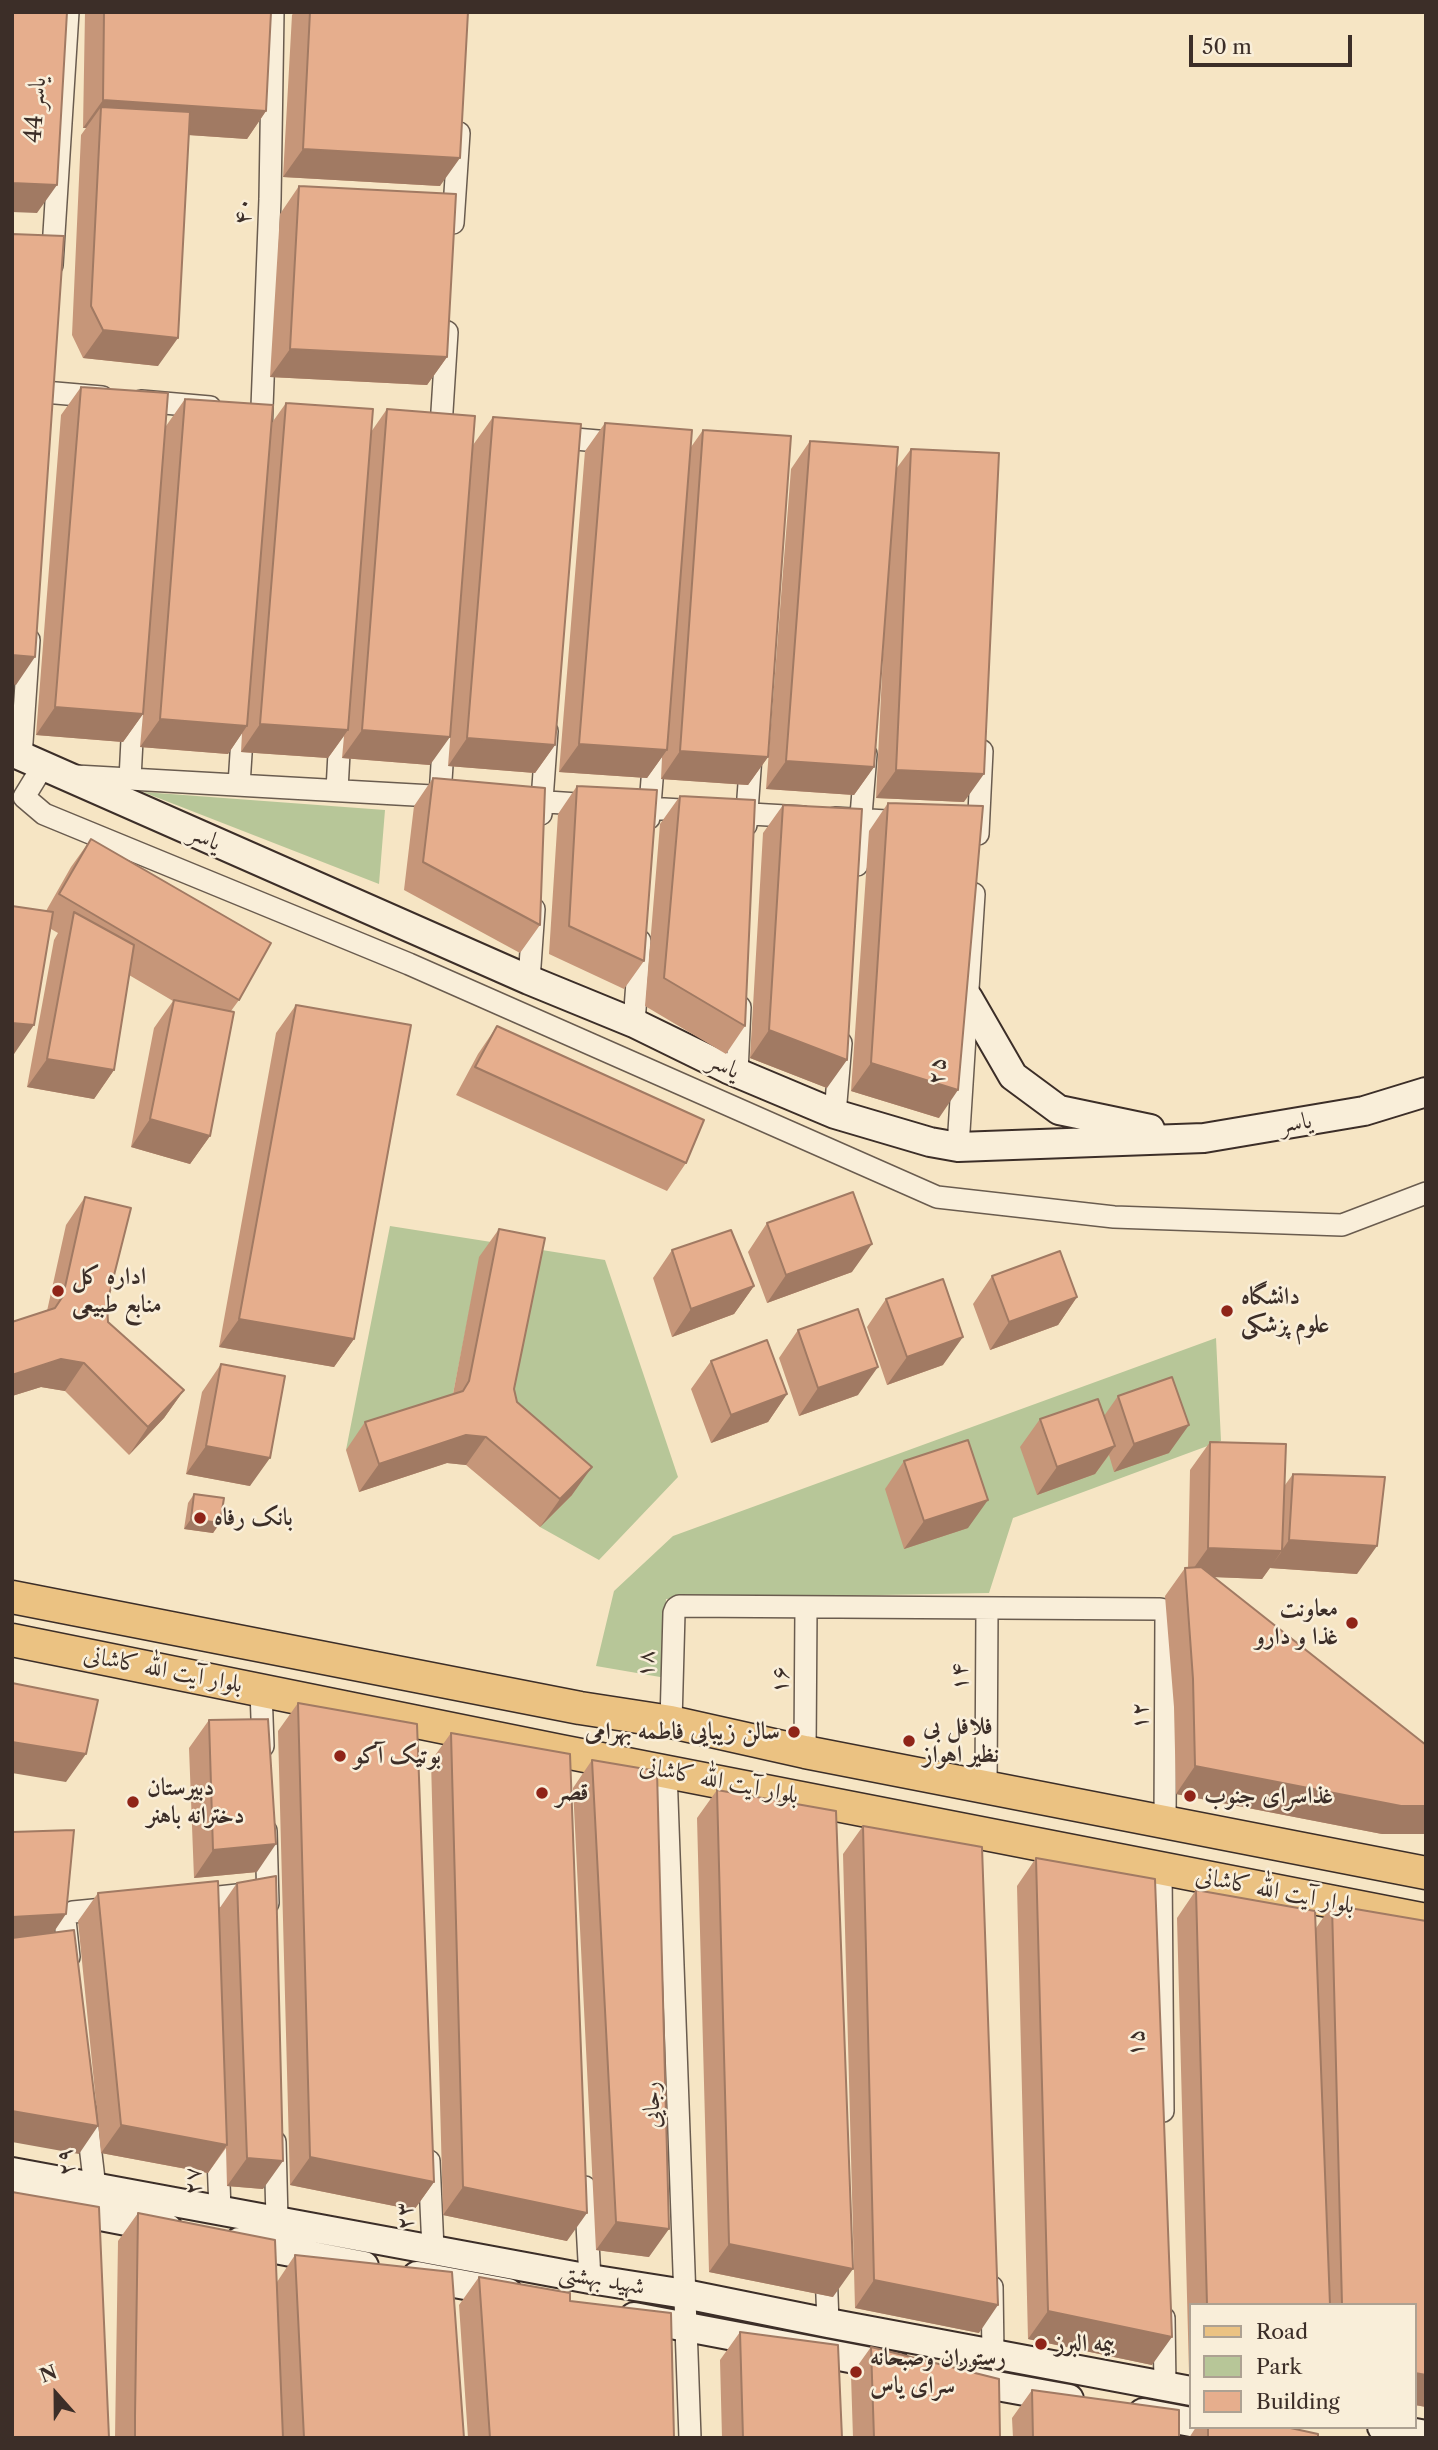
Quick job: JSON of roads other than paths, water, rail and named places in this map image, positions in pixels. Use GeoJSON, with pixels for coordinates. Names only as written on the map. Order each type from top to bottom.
{"type":"FeatureCollection","features":[{"type":"Feature","properties":{"kind":"main road","name":"یاسر"},"geometry":{"type":"LineString","coordinates":[[35,763],[529,980],[634,1023],[737,1073],[835,1114],[930,1142],[958,1147],[1204,1138],[1364,1111],[1426,1093]]}},
{"type":"Feature","properties":{"kind":"main road"},"geometry":{"type":"LineString","coordinates":[[968,998],[1013,1076],[1059,1110],[1204,1138]]}},
{"type":"Feature","properties":{"kind":"main road","name":"بلوار آیت الله کاشانی"},"geometry":{"type":"LineString","coordinates":[[12,1597],[580,1708],[671,1722],[805,1752],[1426,1873]]}},
{"type":"Feature","properties":{"kind":"main road","name":"بلوار آیت الله کاشانی"},"geometry":{"type":"LineString","coordinates":[[12,1640],[261,1690],[410,1732],[561,1758],[666,1771],[813,1813],[981,1846],[1161,1868],[1307,1904],[1426,1920]]}},
{"type":"Feature","properties":{"kind":"main road","name":"شهید بهشتی"},"geometry":{"type":"LineString","coordinates":[[12,2172],[96,2211],[220,2210],[590,2279],[685,2294],[1178,2389]]}},
{"type":"Feature","properties":{"kind":"main road","name":"شهید بهشتی"},"geometry":{"type":"LineString","coordinates":[[12,2199],[96,2211],[206,2236],[275,2260],[443,2294],[537,2299]]}},
{"type":"Feature","properties":{"kind":"main road","name":"شهید بهشتی"},"geometry":{"type":"LineString","coordinates":[[605,2311],[687,2327],[835,2369],[934,2374],[994,2398],[1102,2405],[1183,2427]]}},
{"type":"Feature","properties":{"kind":"main road"},"geometry":{"type":"LineString","coordinates":[[1393,2429],[1426,2435]]}},
{"type":"Feature","properties":{"kind":"street","name":"یاسر 44"},"geometry":{"type":"LineString","coordinates":[[51,286],[47,246],[68,12]]}},
{"type":"Feature","properties":{"kind":"street","name":"۴۰"},"geometry":{"type":"LineString","coordinates":[[260,453],[270,412],[272,12]]}},
{"type":"Feature","properties":{"kind":"street"},"geometry":{"type":"LineString","coordinates":[[452,249],[460,110]]}},
{"type":"Feature","properties":{"kind":"street"},"geometry":{"type":"LineString","coordinates":[[441,427],[448,318]]}},
{"type":"Feature","properties":{"kind":"street"},"geometry":{"type":"LineString","coordinates":[[46,366],[44,399],[153,409],[270,412]]}},
{"type":"Feature","properties":{"kind":"street"},"geometry":{"type":"LineString","coordinates":[[417,425],[466,429]]}},
{"type":"Feature","properties":{"kind":"street"},"geometry":{"type":"LineString","coordinates":[[531,435],[569,445],[638,445]]}},
{"type":"Feature","properties":{"kind":"street"},"geometry":{"type":"LineString","coordinates":[[30,622],[35,763],[24,797],[44,814],[409,964],[937,1197],[1114,1217],[1342,1225],[1426,1194]]}},
{"type":"Feature","properties":{"kind":"street"},"geometry":{"type":"LineString","coordinates":[[130,779],[136,681]]}},
{"type":"Feature","properties":{"kind":"street"},"geometry":{"type":"LineString","coordinates":[[239,785],[245,688]]}},
{"type":"Feature","properties":{"kind":"street"},"geometry":{"type":"LineString","coordinates":[[337,790],[342,694]]}},
{"type":"Feature","properties":{"kind":"street"},"geometry":{"type":"LineString","coordinates":[[440,796],[447,701]]}},
{"type":"Feature","properties":{"kind":"street"},"geometry":{"type":"LineString","coordinates":[[540,829],[549,708]]}},
{"type":"Feature","properties":{"kind":"street"},"geometry":{"type":"LineString","coordinates":[[648,835],[657,725]]}},
{"type":"Feature","properties":{"kind":"street"},"geometry":{"type":"LineString","coordinates":[[746,841],[753,731]]}},
{"type":"Feature","properties":{"kind":"street"},"geometry":{"type":"LineString","coordinates":[[977,853],[982,732]]}},
{"type":"Feature","properties":{"kind":"street"},"geometry":{"type":"LineString","coordinates":[[855,887],[867,738]]}},
{"type":"Feature","properties":{"kind":"street","name":"یاسر"},"geometry":{"type":"LineString","coordinates":[[35,763],[130,779],[465,798]]}},
{"type":"Feature","properties":{"kind":"street"},"geometry":{"type":"LineString","coordinates":[[491,799],[926,823]]}},
{"type":"Feature","properties":{"kind":"street"},"geometry":{"type":"LineString","coordinates":[[952,825],[978,826]]}},
{"type":"Feature","properties":{"kind":"street","name":"۲۵"},"geometry":{"type":"LineString","coordinates":[[958,1147],[975,879]]}},
{"type":"Feature","properties":{"kind":"street"},"geometry":{"type":"LineString","coordinates":[[529,980],[536,884]]}},
{"type":"Feature","properties":{"kind":"street"},"geometry":{"type":"LineString","coordinates":[[634,1023],[642,915]]}},
{"type":"Feature","properties":{"kind":"street"},"geometry":{"type":"LineString","coordinates":[[737,1073],[740,991]]}},
{"type":"Feature","properties":{"kind":"street"},"geometry":{"type":"LineString","coordinates":[[835,1114],[843,1021]]}},
{"type":"Feature","properties":{"kind":"street","name":"۱۸"},"geometry":{"type":"LineString","coordinates":[[671,1722],[676,1608],[806,1608]]}},
{"type":"Feature","properties":{"kind":"street"},"geometry":{"type":"LineString","coordinates":[[806,1608],[987,1609]]}},
{"type":"Feature","properties":{"kind":"street","name":"۱۶"},"geometry":{"type":"LineString","coordinates":[[805,1752],[806,1608]]}},
{"type":"Feature","properties":{"kind":"street","name":"۱۲"},"geometry":{"type":"LineString","coordinates":[[987,1609],[1165,1610],[1165,1822]]}},
{"type":"Feature","properties":{"kind":"street","name":"۱۴"},"geometry":{"type":"LineString","coordinates":[[986,1787],[987,1609]]}},
{"type":"Feature","properties":{"kind":"street"},"geometry":{"type":"LineString","coordinates":[[261,1690],[264,1770]]}},
{"type":"Feature","properties":{"kind":"street","name":"رجایی"},"geometry":{"type":"LineString","coordinates":[[666,1771],[690,2438]]}},
{"type":"Feature","properties":{"kind":"street"},"geometry":{"type":"LineString","coordinates":[[265,1811],[269,1919]]}},
{"type":"Feature","properties":{"kind":"street","name":"۱۵"},"geometry":{"type":"LineString","coordinates":[[1161,1868],[1163,2127]]}},
{"type":"Feature","properties":{"kind":"street"},"geometry":{"type":"LineString","coordinates":[[168,1902],[268,1892]]}},
{"type":"Feature","properties":{"kind":"street"},"geometry":{"type":"LineString","coordinates":[[208,1898],[209,1925]]}},
{"type":"Feature","properties":{"kind":"street"},"geometry":{"type":"LineString","coordinates":[[71,1973],[65,1920],[68,1914],[141,1905]]}},
{"type":"Feature","properties":{"kind":"street"},"geometry":{"type":"LineString","coordinates":[[1426,1920],[1426,1932]]}},
{"type":"Feature","properties":{"kind":"street","name":"۲۹"},"geometry":{"type":"LineString","coordinates":[[85,2094],[96,2211]]}},
{"type":"Feature","properties":{"kind":"street","name":"۲۷"},"geometry":{"type":"LineString","coordinates":[[216,2115],[220,2210]]}},
{"type":"Feature","properties":{"kind":"street"},"geometry":{"type":"LineString","coordinates":[[275,2124],[277,2220]]}},
{"type":"Feature","properties":{"kind":"street","name":"۲۳"},"geometry":{"type":"LineString","coordinates":[[428,2141],[433,2249]]}},
{"type":"Feature","properties":{"kind":"street"},"geometry":{"type":"LineString","coordinates":[[583,2168],[590,2279]]}},
{"type":"Feature","properties":{"kind":"street"},"geometry":{"type":"LineString","coordinates":[[826,2254],[828,2323]]}},
{"type":"Feature","properties":{"kind":"street"},"geometry":{"type":"LineString","coordinates":[[991,2272],[993,2354]]}},
{"type":"Feature","properties":{"kind":"street"},"geometry":{"type":"LineString","coordinates":[[1164,2291],[1178,2389]]}},
{"type":"Feature","properties":{"kind":"place","name":"اداره کل منابع طبیعی"},"geometry":{"type":"Point","coordinates":[58,1291]}},
{"type":"Feature","properties":{"kind":"place","name":"دانشگاه علوم پزشکی"},"geometry":{"type":"Point","coordinates":[1227,1311]}},
{"type":"Feature","properties":{"kind":"place","name":"بانک رفاه"},"geometry":{"type":"Point","coordinates":[200,1518]}},
{"type":"Feature","properties":{"kind":"place","name":"معاونت غذا و دارو"},"geometry":{"type":"Point","coordinates":[1352,1623]}},
{"type":"Feature","properties":{"kind":"place","name":"سالن زیبایی فاطمه بهرامی"},"geometry":{"type":"Point","coordinates":[794,1732]}},
{"type":"Feature","properties":{"kind":"place","name":"فلافل بی نظیر اهواز"},"geometry":{"type":"Point","coordinates":[909,1741]}},
{"type":"Feature","properties":{"kind":"place","name":"بوتیک آکو"},"geometry":{"type":"Point","coordinates":[340,1756]}},
{"type":"Feature","properties":{"kind":"place","name":"قصر"},"geometry":{"type":"Point","coordinates":[542,1793]}},
{"type":"Feature","properties":{"kind":"place","name":"غذاسرای جنوب"},"geometry":{"type":"Point","coordinates":[1190,1796]}},
{"type":"Feature","properties":{"kind":"place","name":"دبیرستان دخترانه باهنر"},"geometry":{"type":"Point","coordinates":[133,1802]}},
{"type":"Feature","properties":{"kind":"place","name":"بیمه البرز"},"geometry":{"type":"Point","coordinates":[1041,2344]}},
{"type":"Feature","properties":{"kind":"place","name":"رستوران وصبحانه سرای یاس"},"geometry":{"type":"Point","coordinates":[856,2372]}}]}
